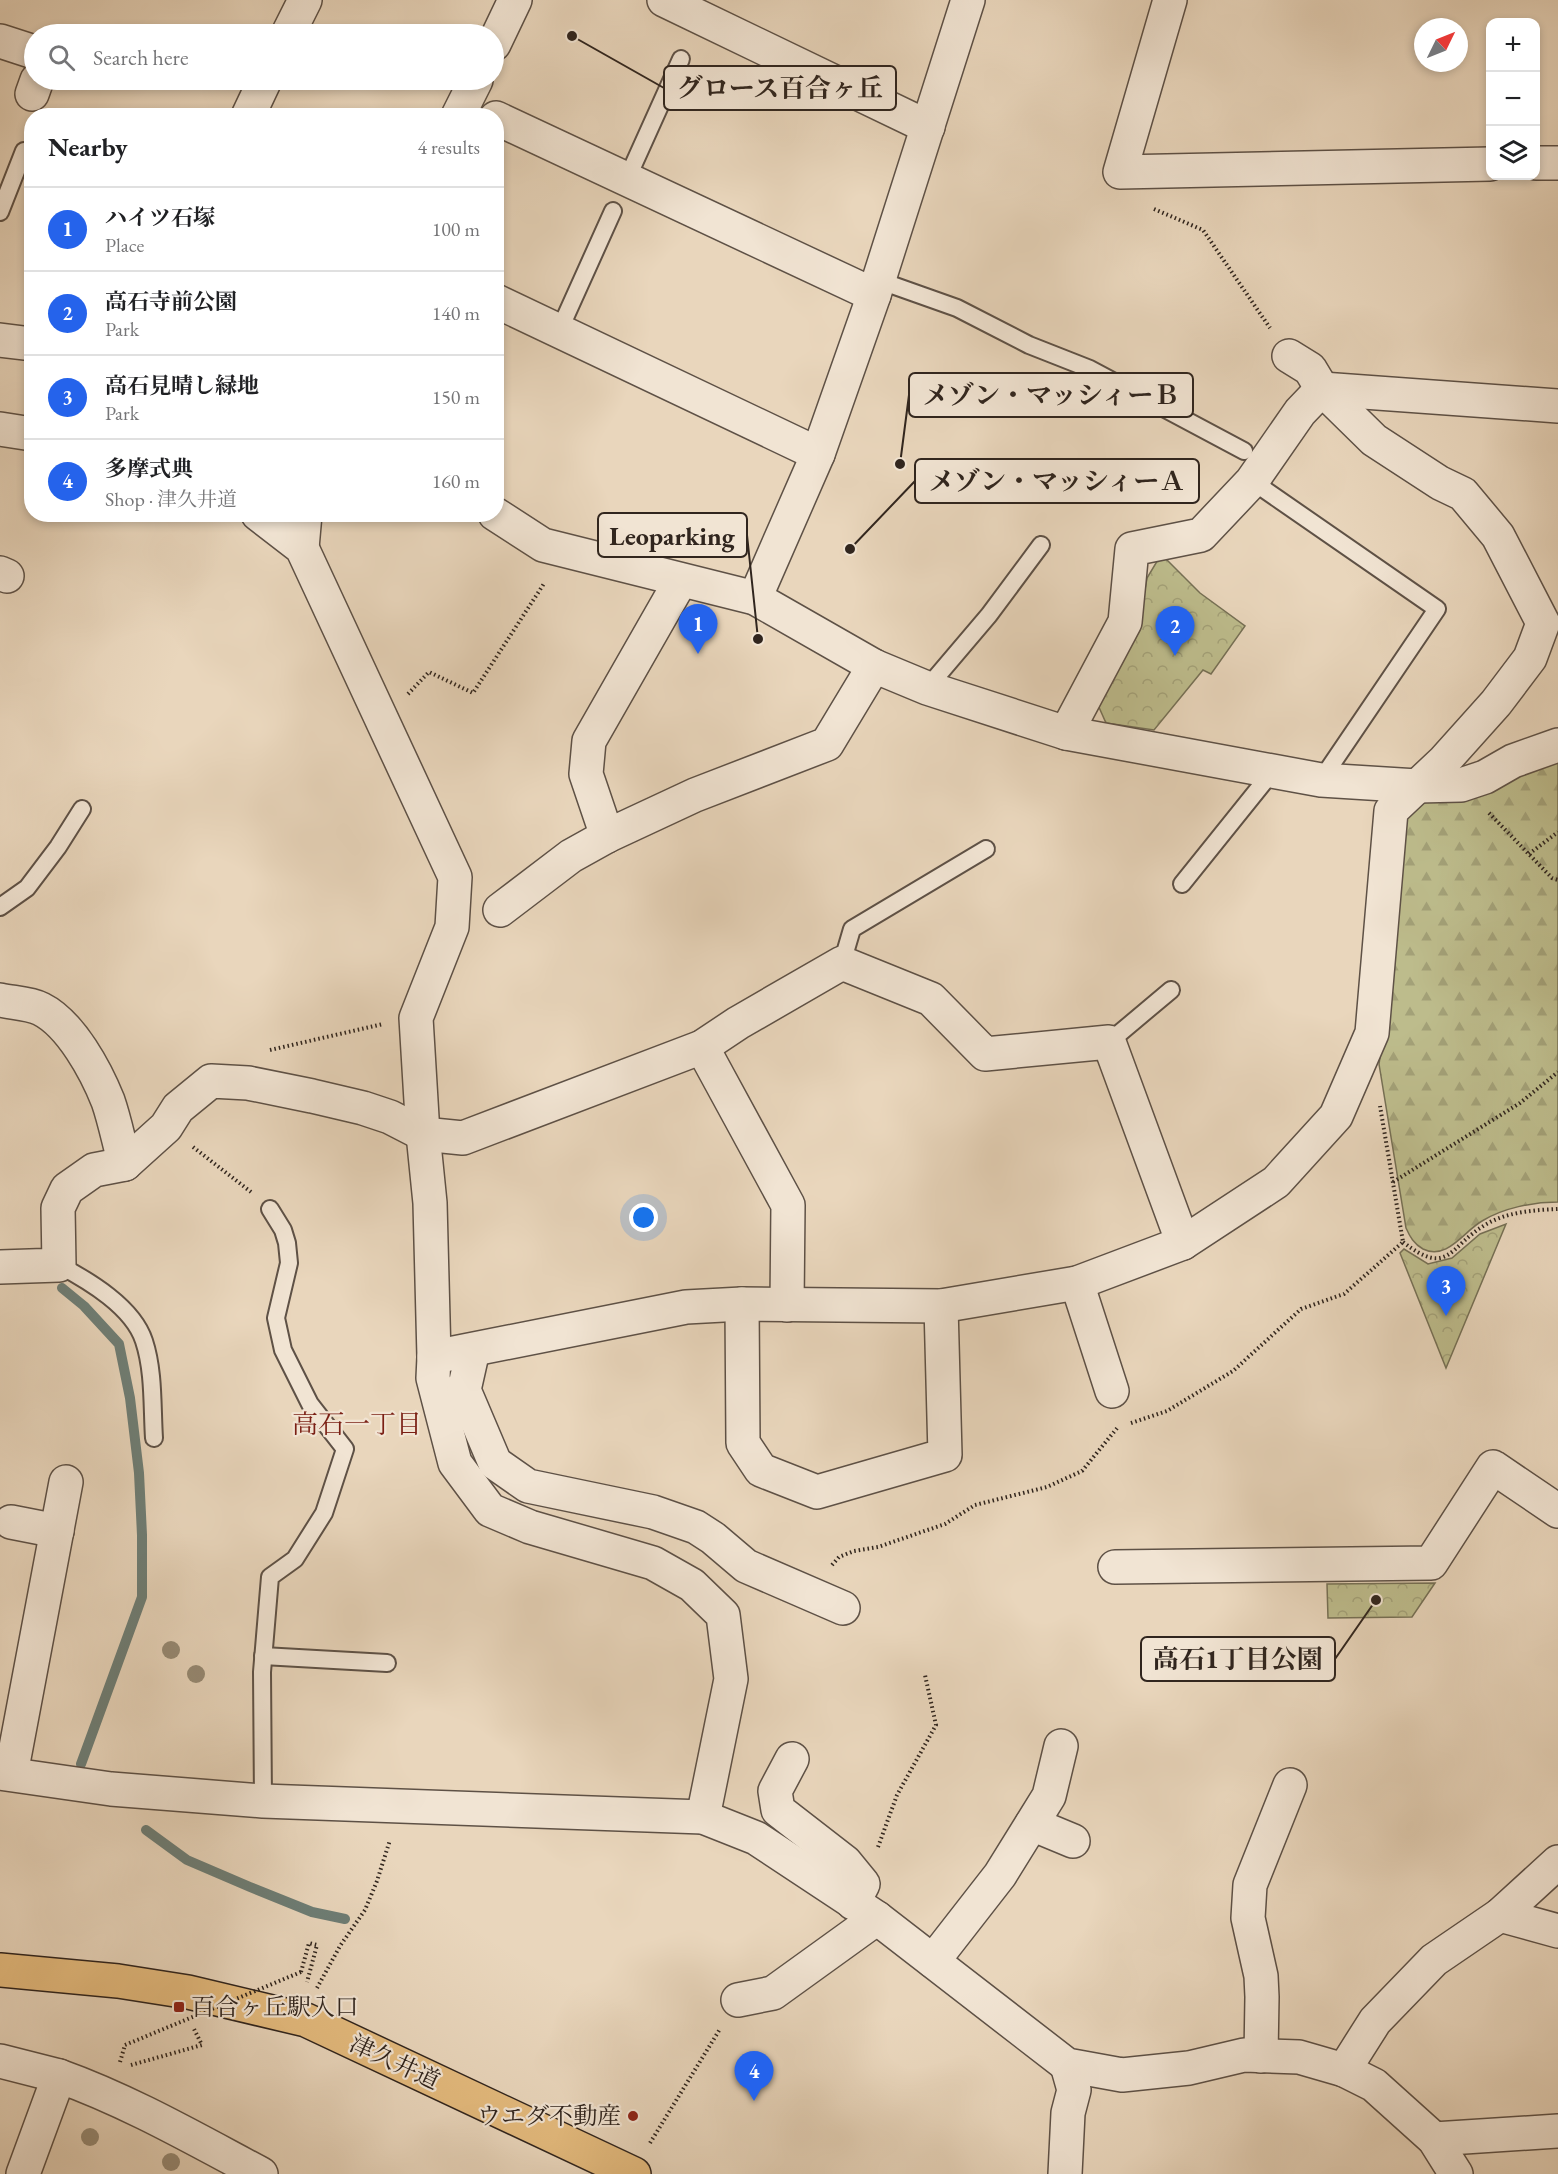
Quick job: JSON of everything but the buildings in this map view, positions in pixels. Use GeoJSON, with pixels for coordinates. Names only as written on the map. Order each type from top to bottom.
{"type":"FeatureCollection","features":[{"type":"Feature","properties":{"kind":"main road","name":"津久井道"},"geometry":{"type":"LineString","coordinates":[[0,1970],[118,1981],[188,1992],[306,2020],[630,2172]]}},
{"type":"Feature","properties":{"kind":"street"},"geometry":{"type":"LineString","coordinates":[[293,24],[304,0]]}},
{"type":"Feature","properties":{"kind":"street"},"geometry":{"type":"LineString","coordinates":[[504,24],[515,0]]}},
{"type":"Feature","properties":{"kind":"street"},"geometry":{"type":"LineString","coordinates":[[663,0],[928,127]]}},
{"type":"Feature","properties":{"kind":"street"},"geometry":{"type":"LineString","coordinates":[[755,598],[818,454],[876,287],[968,0]]}},
{"type":"Feature","properties":{"kind":"street"},"geometry":{"type":"LineString","coordinates":[[1170,0],[1120,172],[1486,164]]}},
{"type":"Feature","properties":{"kind":"street"},"geometry":{"type":"LineString","coordinates":[[0,41],[24,49]]}},
{"type":"Feature","properties":{"kind":"street"},"geometry":{"type":"LineString","coordinates":[[252,108],[260,90]]}},
{"type":"Feature","properties":{"kind":"street"},"geometry":{"type":"LineString","coordinates":[[504,122],[627,179],[876,287]]}},
{"type":"Feature","properties":{"kind":"street"},"geometry":{"type":"LineString","coordinates":[[1540,163],[1558,163]]}},
{"type":"Feature","properties":{"kind":"street"},"geometry":{"type":"LineString","coordinates":[[504,305],[818,454]]}},
{"type":"Feature","properties":{"kind":"street"},"geometry":{"type":"LineString","coordinates":[[0,340],[24,343]]}},
{"type":"Feature","properties":{"kind":"street"},"geometry":{"type":"LineString","coordinates":[[434,1357],[686,1307],[742,1304],[941,1306],[1077,1282],[1183,1243],[1276,1182],[1336,1116],[1372,1033],[1391,812],[1444,761],[1496,703],[1530,658],[1543,623],[1498,536],[1463,494],[1440,483],[1374,440],[1322,389],[1310,369],[1289,356]]}},
{"type":"Feature","properties":{"kind":"street"},"geometry":{"type":"LineString","coordinates":[[1066,733],[1125,622],[1132,549],[1201,535],[1248,466],[1322,389]]}},
{"type":"Feature","properties":{"kind":"street"},"geometry":{"type":"LineString","coordinates":[[1322,389],[1558,406]]}},
{"type":"Feature","properties":{"kind":"street"},"geometry":{"type":"LineString","coordinates":[[0,429],[24,433]]}},
{"type":"Feature","properties":{"kind":"street"},"geometry":{"type":"LineString","coordinates":[[504,520],[543,545],[755,598],[874,666],[927,688],[1066,733],[1321,780],[1417,786],[1461,784],[1485,777],[1513,761],[1558,745]]}},
{"type":"Feature","properties":{"kind":"street"},"geometry":{"type":"LineString","coordinates":[[268,522],[302,548],[455,877],[452,927],[416,1018],[430,1203],[434,1357],[432,1378],[455,1463],[490,1510],[530,1527],[653,1563],[692,1586],[723,1615],[730,1679],[703,1817]]}},
{"type":"Feature","properties":{"kind":"street"},"geometry":{"type":"LineString","coordinates":[[302,548],[304,522]]}},
{"type":"Feature","properties":{"kind":"street"},"geometry":{"type":"LineString","coordinates":[[607,836],[586,774],[589,741],[681,580]]}},
{"type":"Feature","properties":{"kind":"street"},"geometry":{"type":"LineString","coordinates":[[500,910],[571,856],[607,836],[695,795],[827,744],[874,666]]}},
{"type":"Feature","properties":{"kind":"street"},"geometry":{"type":"LineString","coordinates":[[0,1267],[59,1265],[58,1208],[67,1190],[94,1170],[125,1164],[166,1127],[178,1108],[211,1082],[248,1083],[342,1102],[390,1117],[423,1134],[463,1138],[702,1047],[738,1023],[842,963],[931,999],[985,1054],[1110,1042],[1183,1243]]}},
{"type":"Feature","properties":{"kind":"street"},"geometry":{"type":"LineString","coordinates":[[0,1000],[40,1009],[70,1034],[87,1059],[108,1101],[125,1164]]}},
{"type":"Feature","properties":{"kind":"street"},"geometry":{"type":"LineString","coordinates":[[702,1047],[788,1205],[787,1305]]}},
{"type":"Feature","properties":{"kind":"street"},"geometry":{"type":"LineString","coordinates":[[1077,1282],[1112,1391]]}},
{"type":"Feature","properties":{"kind":"street"},"geometry":{"type":"LineString","coordinates":[[742,1304],[743,1443],[761,1470],[818,1492],[945,1455],[941,1306]]}},
{"type":"Feature","properties":{"kind":"street"},"geometry":{"type":"LineString","coordinates":[[473,1350],[464,1390],[495,1463],[528,1486],[652,1512],[696,1527],[746,1566],[843,1608]]}},
{"type":"Feature","properties":{"kind":"street"},"geometry":{"type":"LineString","coordinates":[[1115,1567],[1431,1563],[1493,1467],[1558,1511]]}},
{"type":"Feature","properties":{"kind":"street"},"geometry":{"type":"LineString","coordinates":[[66,1482],[5,1773],[111,1789],[263,1801],[703,1817],[756,1838],[864,1901],[933,1961],[1067,2065],[1122,2075],[1189,2068],[1244,2055],[1299,2056],[1344,2070],[1374,2085],[1434,2139],[1456,2174]]}},
{"type":"Feature","properties":{"kind":"street"},"geometry":{"type":"LineString","coordinates":[[10,1522],[57,1532]]}},
{"type":"Feature","properties":{"kind":"street"},"geometry":{"type":"LineString","coordinates":[[933,1961],[1000,1875],[1049,1796],[1061,1746]]}},
{"type":"Feature","properties":{"kind":"street"},"geometry":{"type":"LineString","coordinates":[[792,1759],[775,1791],[778,1810],[844,1862],[864,1901]]}},
{"type":"Feature","properties":{"kind":"street"},"geometry":{"type":"LineString","coordinates":[[1261,2056],[1261,1986],[1248,1918],[1251,1885],[1290,1785]]}},
{"type":"Feature","properties":{"kind":"street"},"geometry":{"type":"LineString","coordinates":[[1032,1824],[1073,1841]]}},
{"type":"Feature","properties":{"kind":"street"},"geometry":{"type":"LineString","coordinates":[[1344,2070],[1375,2021],[1434,1960],[1500,1916],[1558,1862]]}},
{"type":"Feature","properties":{"kind":"street"},"geometry":{"type":"LineString","coordinates":[[738,2000],[773,1993],[864,1901]]}},
{"type":"Feature","properties":{"kind":"street"},"geometry":{"type":"LineString","coordinates":[[1500,1916],[1558,1930]]}},
{"type":"Feature","properties":{"kind":"street"},"geometry":{"type":"LineString","coordinates":[[0,2061],[59,2076],[86,2086],[182,2132],[261,2174]]}},
{"type":"Feature","properties":{"kind":"street"},"geometry":{"type":"LineString","coordinates":[[1065,2174],[1068,2113],[1074,2090],[1067,2065]]}},
{"type":"Feature","properties":{"kind":"street"},"geometry":{"type":"LineString","coordinates":[[23,2174],[59,2076]]}},
{"type":"Feature","properties":{"kind":"street"},"geometry":{"type":"LineString","coordinates":[[1434,2139],[1558,2131]]}},
{"type":"Feature","properties":{"kind":"lane"},"geometry":{"type":"LineString","coordinates":[[627,179],[681,59]]}},
{"type":"Feature","properties":{"kind":"lane"},"geometry":{"type":"LineString","coordinates":[[0,212],[24,152]]}},
{"type":"Feature","properties":{"kind":"lane"},"geometry":{"type":"LineString","coordinates":[[559,331],[613,211]]}},
{"type":"Feature","properties":{"kind":"lane"},"geometry":{"type":"LineString","coordinates":[[876,287],[957,308],[1029,345],[1090,369],[1248,466],[1437,609],[1321,780]]}},
{"type":"Feature","properties":{"kind":"lane"},"geometry":{"type":"LineString","coordinates":[[927,688],[989,615],[1041,545]]}},
{"type":"Feature","properties":{"kind":"lane"},"geometry":{"type":"LineString","coordinates":[[1182,884],[1272,772]]}},
{"type":"Feature","properties":{"kind":"lane"},"geometry":{"type":"LineString","coordinates":[[0,908],[27,888],[58,847],[82,809]]}},
{"type":"Feature","properties":{"kind":"lane"},"geometry":{"type":"LineString","coordinates":[[842,963],[852,929],[986,849]]}},
{"type":"Feature","properties":{"kind":"lane"},"geometry":{"type":"LineString","coordinates":[[1110,1042],[1171,990]]}},
{"type":"Feature","properties":{"kind":"lane"},"geometry":{"type":"LineString","coordinates":[[263,1801],[263,1656],[270,1577],[295,1559],[324,1514],[345,1449],[310,1404],[283,1350],[276,1318],[289,1263],[283,1230],[270,1209]]}},
{"type":"Feature","properties":{"kind":"lane"},"geometry":{"type":"LineString","coordinates":[[59,1265],[112,1298],[136,1324],[145,1342],[151,1378],[154,1438]]}},
{"type":"Feature","properties":{"kind":"lane"},"geometry":{"type":"LineString","coordinates":[[263,1656],[387,1663]]}},
{"type":"Feature","properties":{"kind":"path"},"geometry":{"type":"LineString","coordinates":[[1144,205],[1203,230],[1289,356]]}},
{"type":"Feature","properties":{"kind":"path"},"geometry":{"type":"LineString","coordinates":[[412,689],[429,672],[473,693],[565,551]]}},
{"type":"Feature","properties":{"kind":"path"},"geometry":{"type":"LineString","coordinates":[[1461,784],[1552,878],[1558,880]]}},
{"type":"Feature","properties":{"kind":"path"},"geometry":{"type":"LineString","coordinates":[[1529,854],[1558,832]]}},
{"type":"Feature","properties":{"kind":"path"},"geometry":{"type":"LineString","coordinates":[[261,1052],[351,1030]]}},
{"type":"Feature","properties":{"kind":"path"},"geometry":{"type":"LineString","coordinates":[[1393,1182],[1520,1103],[1558,1072]]}},
{"type":"Feature","properties":{"kind":"path"},"geometry":{"type":"LineString","coordinates":[[1380,1106],[1403,1242],[1415,1251],[1437,1259],[1449,1255],[1487,1224],[1513,1214],[1558,1209]]}},
{"type":"Feature","properties":{"kind":"path"},"geometry":{"type":"LineString","coordinates":[[166,1127],[225,1170],[270,1209]]}},
{"type":"Feature","properties":{"kind":"path"},"geometry":{"type":"LineString","coordinates":[[807,1591],[839,1557],[854,1551],[878,1547],[945,1524],[975,1505],[1047,1487],[1082,1472],[1116,1427],[1167,1412],[1233,1371],[1301,1309],[1344,1294],[1403,1242]]}},
{"type":"Feature","properties":{"kind":"path"},"geometry":{"type":"LineString","coordinates":[[864,1901],[884,1828],[897,1795],[936,1725],[925,1675]]}},
{"type":"Feature","properties":{"kind":"path"},"geometry":{"type":"LineString","coordinates":[[306,2020],[316,1989],[340,1946],[365,1910],[377,1881],[400,1807]]}},
{"type":"Feature","properties":{"kind":"path"},"geometry":{"type":"LineString","coordinates":[[118,2068],[125,2045],[301,1972],[309,1943],[317,1945],[307,1982]]}},
{"type":"Feature","properties":{"kind":"path"},"geometry":{"type":"LineString","coordinates":[[630,2172],[738,2000]]}},
{"type":"Feature","properties":{"kind":"path"},"geometry":{"type":"LineString","coordinates":[[129,2066],[202,2045],[187,2015]]}},
{"type":"Feature","properties":{"kind":"green space"},"geometry":{"type":"Polygon","coordinates":[[[1164,557],[1200,593],[1245,626],[1211,674],[1203,670],[1154,730],[1106,723],[1098,705],[1139,623],[1147,578],[1159,558],[1164,557]]]}},
{"type":"Feature","properties":{"kind":"green space"},"geometry":{"type":"Polygon","coordinates":[[[1558,752],[1558,1202],[1509,1209],[1490,1216],[1447,1248],[1432,1252],[1417,1245],[1406,1228],[1379,1064],[1387,1013],[1405,812],[1437,794],[1558,752]]]}},
{"type":"Feature","properties":{"kind":"green space"},"geometry":{"type":"Polygon","coordinates":[[[1506,1224],[1446,1368],[1400,1253],[1404,1249],[1428,1264],[1452,1258],[1480,1234],[1506,1224]]]}},
{"type":"Feature","properties":{"kind":"green space"},"geometry":{"type":"Polygon","coordinates":[[[1435,1583],[1412,1617],[1328,1618],[1327,1584],[1435,1583]]]}},
{"type":"Feature","properties":{"kind":"waterway"},"geometry":{"type":"LineString","coordinates":[[62,1288],[84,1306],[119,1344],[130,1398],[139,1473],[142,1535],[142,1597],[81,1764]]}},
{"type":"Feature","properties":{"kind":"waterway"},"geometry":{"type":"LineString","coordinates":[[146,1830],[187,1860],[312,1912],[345,1919]]}},
{"type":"Feature","properties":{"kind":"place","name":"グロース百合ヶ丘"},"geometry":{"type":"Point","coordinates":[572,36]}},
{"type":"Feature","properties":{"kind":"place","name":"メゾン・マッシィーＢ"},"geometry":{"type":"Point","coordinates":[900,464]}},
{"type":"Feature","properties":{"kind":"place","name":"メゾン・マッシィーＡ"},"geometry":{"type":"Point","coordinates":[850,549]}},
{"type":"Feature","properties":{"kind":"place","name":"Leoparking"},"geometry":{"type":"Point","coordinates":[758,639]}},
{"type":"Feature","properties":{"kind":"place","name":"ハイツ石塚"},"geometry":{"type":"Point","coordinates":[698,654]}},
{"type":"Feature","properties":{"kind":"place","name":"高石寺前公園"},"geometry":{"type":"Point","coordinates":[1175,656]}},
{"type":"Feature","properties":{"kind":"place","name":"高石見晴し緑地"},"geometry":{"type":"Point","coordinates":[1446,1316]}},
{"type":"Feature","properties":{"kind":"place","name":"高石1丁目公園"},"geometry":{"type":"Point","coordinates":[1376,1600]}},
{"type":"Feature","properties":{"kind":"place","name":"百合ヶ丘駅入口"},"geometry":{"type":"Point","coordinates":[179,2007]}},
{"type":"Feature","properties":{"kind":"place","name":"多摩式典"},"geometry":{"type":"Point","coordinates":[754,2101]}},
{"type":"Feature","properties":{"kind":"place","name":"ウエダ不動産"},"geometry":{"type":"Point","coordinates":[633,2116]}},
{"type":"Feature","properties":{"kind":"district","name":"高石一丁目"},"geometry":{"type":"Point","coordinates":[357,1424]}}]}
